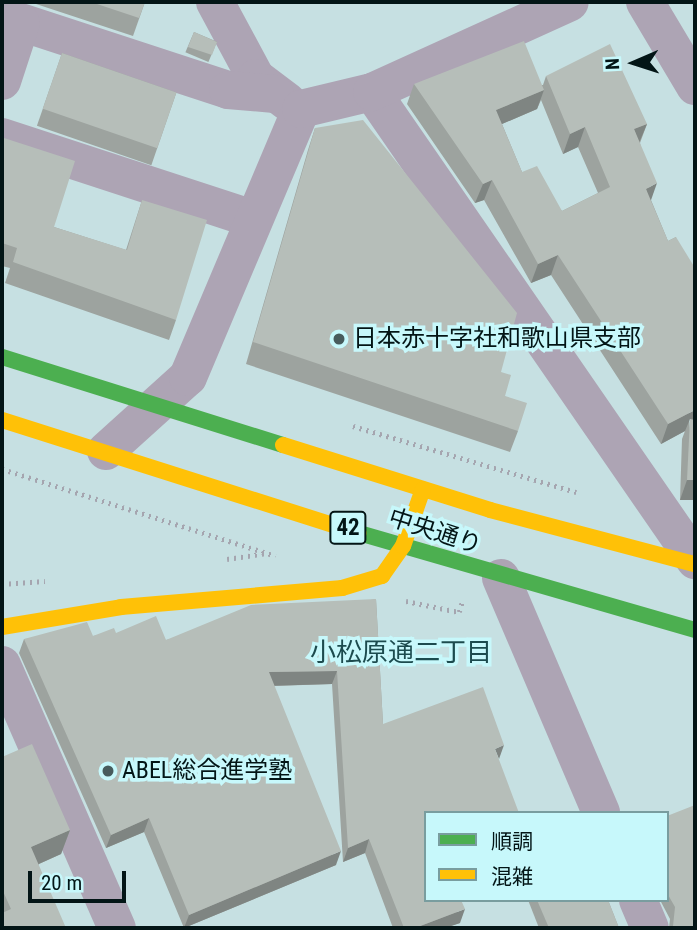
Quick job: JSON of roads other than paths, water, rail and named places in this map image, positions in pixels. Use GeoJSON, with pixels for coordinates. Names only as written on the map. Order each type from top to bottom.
{"type":"FeatureCollection","features":[{"type":"Feature","properties":{"kind":"main road","name":"中央通り"},"geometry":{"type":"LineString","coordinates":[[2,357],[423,489],[695,562]]}},
{"type":"Feature","properties":{"kind":"main road","name":"中央通り"},"geometry":{"type":"LineString","coordinates":[[2,420],[501,578],[695,630]]}},
{"type":"Feature","properties":{"kind":"main road"},"geometry":{"type":"LineString","coordinates":[[2,627],[121,607],[342,588],[382,576],[403,546],[423,489]]}},
{"type":"Feature","properties":{"kind":"street"},"geometry":{"type":"LineString","coordinates":[[215,2],[256,78],[288,102]]}},
{"type":"Feature","properties":{"kind":"street"},"geometry":{"type":"LineString","coordinates":[[2,81],[11,19],[228,90],[288,102],[372,92],[570,2]]}},
{"type":"Feature","properties":{"kind":"street"},"geometry":{"type":"LineString","coordinates":[[645,2],[695,86]]}},
{"type":"Feature","properties":{"kind":"street"},"geometry":{"type":"LineString","coordinates":[[372,92],[695,562]]}},
{"type":"Feature","properties":{"kind":"street"},"geometry":{"type":"LineString","coordinates":[[106,451],[154,403],[188,377],[253,219],[288,102]]}},
{"type":"Feature","properties":{"kind":"street"},"geometry":{"type":"LineString","coordinates":[[2,137],[253,219]]}},
{"type":"Feature","properties":{"kind":"street"},"geometry":{"type":"LineString","coordinates":[[501,578],[600,811]]}},
{"type":"Feature","properties":{"kind":"street"},"geometry":{"type":"LineString","coordinates":[[2,665],[117,928]]}},
{"type":"Feature","properties":{"kind":"street"},"geometry":{"type":"LineString","coordinates":[[639,902],[650,928]]}},
{"type":"Feature","properties":{"kind":"place","name":"日本赤十字社和歌山県支部"},"geometry":{"type":"Point","coordinates":[339,339]}},
{"type":"Feature","properties":{"kind":"place","name":"ABEL総合進学塾"},"geometry":{"type":"Point","coordinates":[108,771]}},
{"type":"Feature","properties":{"kind":"district","name":"小松原通二丁目"},"geometry":{"type":"Point","coordinates":[401,653]}}]}
